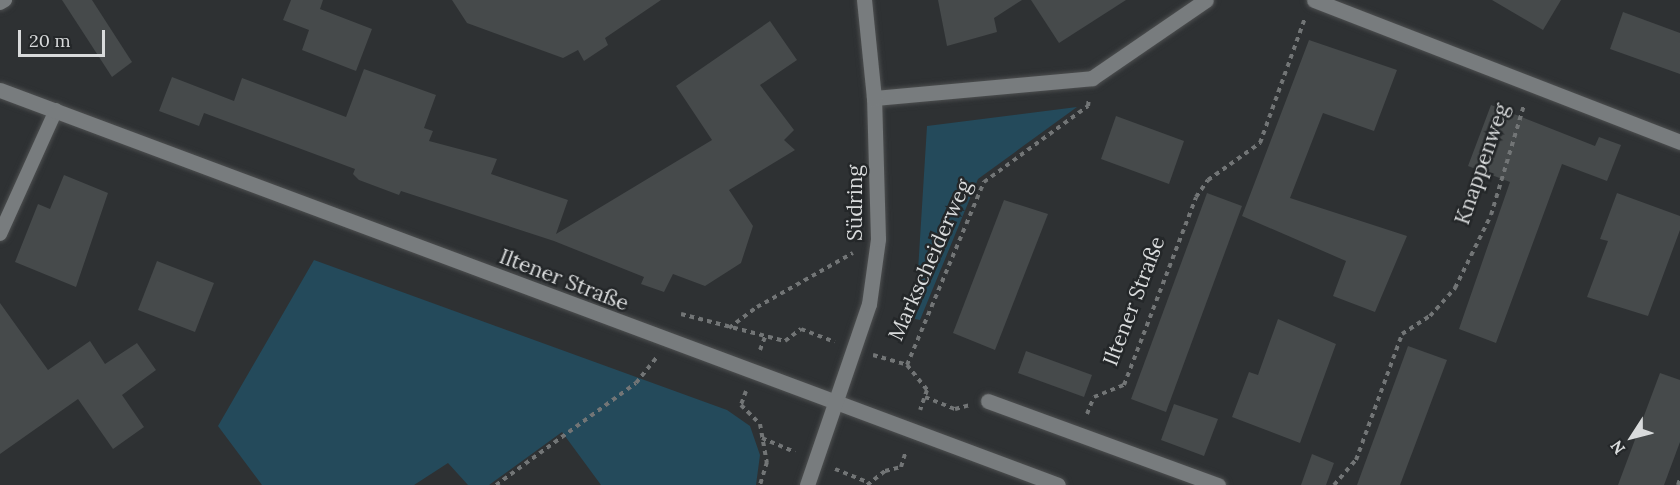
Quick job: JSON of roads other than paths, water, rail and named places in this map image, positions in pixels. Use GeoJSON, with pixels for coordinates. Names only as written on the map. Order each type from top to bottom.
{"type":"FeatureCollection","features":[{"type":"Feature","properties":{"kind":"street","name":"Südring"},"geometry":{"type":"LineString","coordinates":[[807,485],[869,304],[878,239],[874,98],[864,0]]}},
{"type":"Feature","properties":{"kind":"street"},"geometry":{"type":"LineString","coordinates":[[874,98],[1092,78],[1198,2]]}},
{"type":"Feature","properties":{"kind":"street","name":"Knappenweg"},"geometry":{"type":"LineString","coordinates":[[1311,5],[1680,142]]}},
{"type":"Feature","properties":{"kind":"street","name":"Iltener Straße"},"geometry":{"type":"LineString","coordinates":[[0,90],[669,342],[914,428],[1058,485]]}},
{"type":"Feature","properties":{"kind":"street"},"geometry":{"type":"LineString","coordinates":[[988,401],[1218,485]]}},
{"type":"Feature","properties":{"kind":"lane"},"geometry":{"type":"LineString","coordinates":[[0,3],[5,0]]}},
{"type":"Feature","properties":{"kind":"lane"},"geometry":{"type":"LineString","coordinates":[[0,234],[56,110]]}}]}
